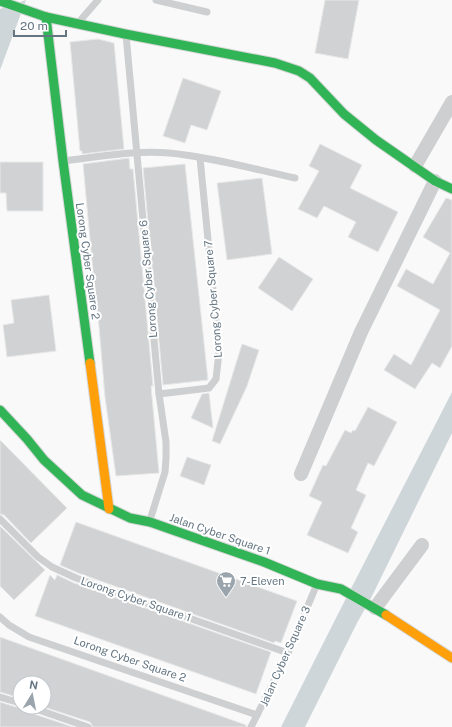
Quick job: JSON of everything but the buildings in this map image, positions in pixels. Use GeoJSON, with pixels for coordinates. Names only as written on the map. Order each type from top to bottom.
{"type":"FeatureCollection","features":[{"type":"Feature","properties":{"kind":"street"},"geometry":{"type":"LineString","coordinates":[[0,1],[27,12],[46,17],[275,63],[299,71],[319,86],[344,114],[376,140],[435,181],[452,189]]}},
{"type":"Feature","properties":{"kind":"street","name":"Lorong Cyber Square 2"},"geometry":{"type":"LineString","coordinates":[[46,17],[63,161],[109,509]]}},
{"type":"Feature","properties":{"kind":"street"},"geometry":{"type":"LineString","coordinates":[[415,166],[452,102]]}},
{"type":"Feature","properties":{"kind":"street"},"geometry":{"type":"LineString","coordinates":[[301,474],[361,332],[435,181]]}},
{"type":"Feature","properties":{"kind":"street","name":"Jalan Cyber Square 1"},"geometry":{"type":"LineString","coordinates":[[0,410],[44,460],[82,495],[130,518],[150,522],[264,562],[317,584],[341,589],[451,656]]}},
{"type":"Feature","properties":{"kind":"street"},"geometry":{"type":"LineString","coordinates":[[370,606],[422,545]]}},
{"type":"Feature","properties":{"kind":"lane"},"geometry":{"type":"LineString","coordinates":[[77,24],[98,0]]}},
{"type":"Feature","properties":{"kind":"lane"},"geometry":{"type":"LineString","coordinates":[[156,0],[207,12]]}},
{"type":"Feature","properties":{"kind":"lane","name":"Lorong Cyber Square 6"},"geometry":{"type":"LineString","coordinates":[[125,34],[159,394],[166,442],[165,472],[150,522]]}},
{"type":"Feature","properties":{"kind":"lane"},"geometry":{"type":"LineString","coordinates":[[63,161],[137,153],[168,153],[200,158],[295,178]]}},
{"type":"Feature","properties":{"kind":"lane","name":"Lorong Cyber Square 7"},"geometry":{"type":"LineString","coordinates":[[159,394],[209,388],[216,379],[219,352],[200,158]]}},
{"type":"Feature","properties":{"kind":"lane","name":"Lorong Cyber Square 1"},"geometry":{"type":"LineString","coordinates":[[0,519],[38,557],[52,567],[70,575],[288,653]]}},
{"type":"Feature","properties":{"kind":"lane","name":"Jalan Cyber Square 3"},"geometry":{"type":"LineString","coordinates":[[251,727],[288,653],[317,584]]}},
{"type":"Feature","properties":{"kind":"lane","name":"Lorong Cyber Square 2"},"geometry":{"type":"LineString","coordinates":[[0,617],[9,625],[29,637],[257,715]]}},
{"type":"Feature","properties":{"kind":"lane"},"geometry":{"type":"LineString","coordinates":[[0,696],[12,701]]}},
{"type":"Feature","properties":{"kind":"lane"},"geometry":{"type":"LineString","coordinates":[[52,715],[88,727]]}},
{"type":"Feature","properties":{"kind":"shaded area"},"geometry":{"type":"Polygon","coordinates":[[[26,0],[0,70],[0,9],[26,0]]]}},
{"type":"Feature","properties":{"kind":"shaded area"},"geometry":{"type":"Polygon","coordinates":[[[452,392],[452,433],[372,596],[305,727],[281,727],[339,612],[452,392]]]}},
{"type":"Feature","properties":{"kind":"traffic: fast"},"geometry":{"type":"LineString","coordinates":[[0,1],[46,17],[275,63],[299,71],[310,78],[344,114],[376,140],[435,181],[452,189]]}},
{"type":"Feature","properties":{"kind":"traffic: fast"},"geometry":{"type":"LineString","coordinates":[[46,17],[63,161],[90,363]]}},
{"type":"Feature","properties":{"kind":"traffic: fast"},"geometry":{"type":"LineString","coordinates":[[0,410],[44,460],[82,495],[130,518],[150,522],[264,562],[317,584],[341,589],[386,615]]}},
{"type":"Feature","properties":{"kind":"traffic: slow"},"geometry":{"type":"LineString","coordinates":[[90,363],[109,509]]}},
{"type":"Feature","properties":{"kind":"traffic: slow"},"geometry":{"type":"LineString","coordinates":[[386,615],[452,658]]}},
{"type":"Feature","properties":{"kind":"place","name":"7-Eleven"},"geometry":{"type":"Point","coordinates":[226,598]}}]}
